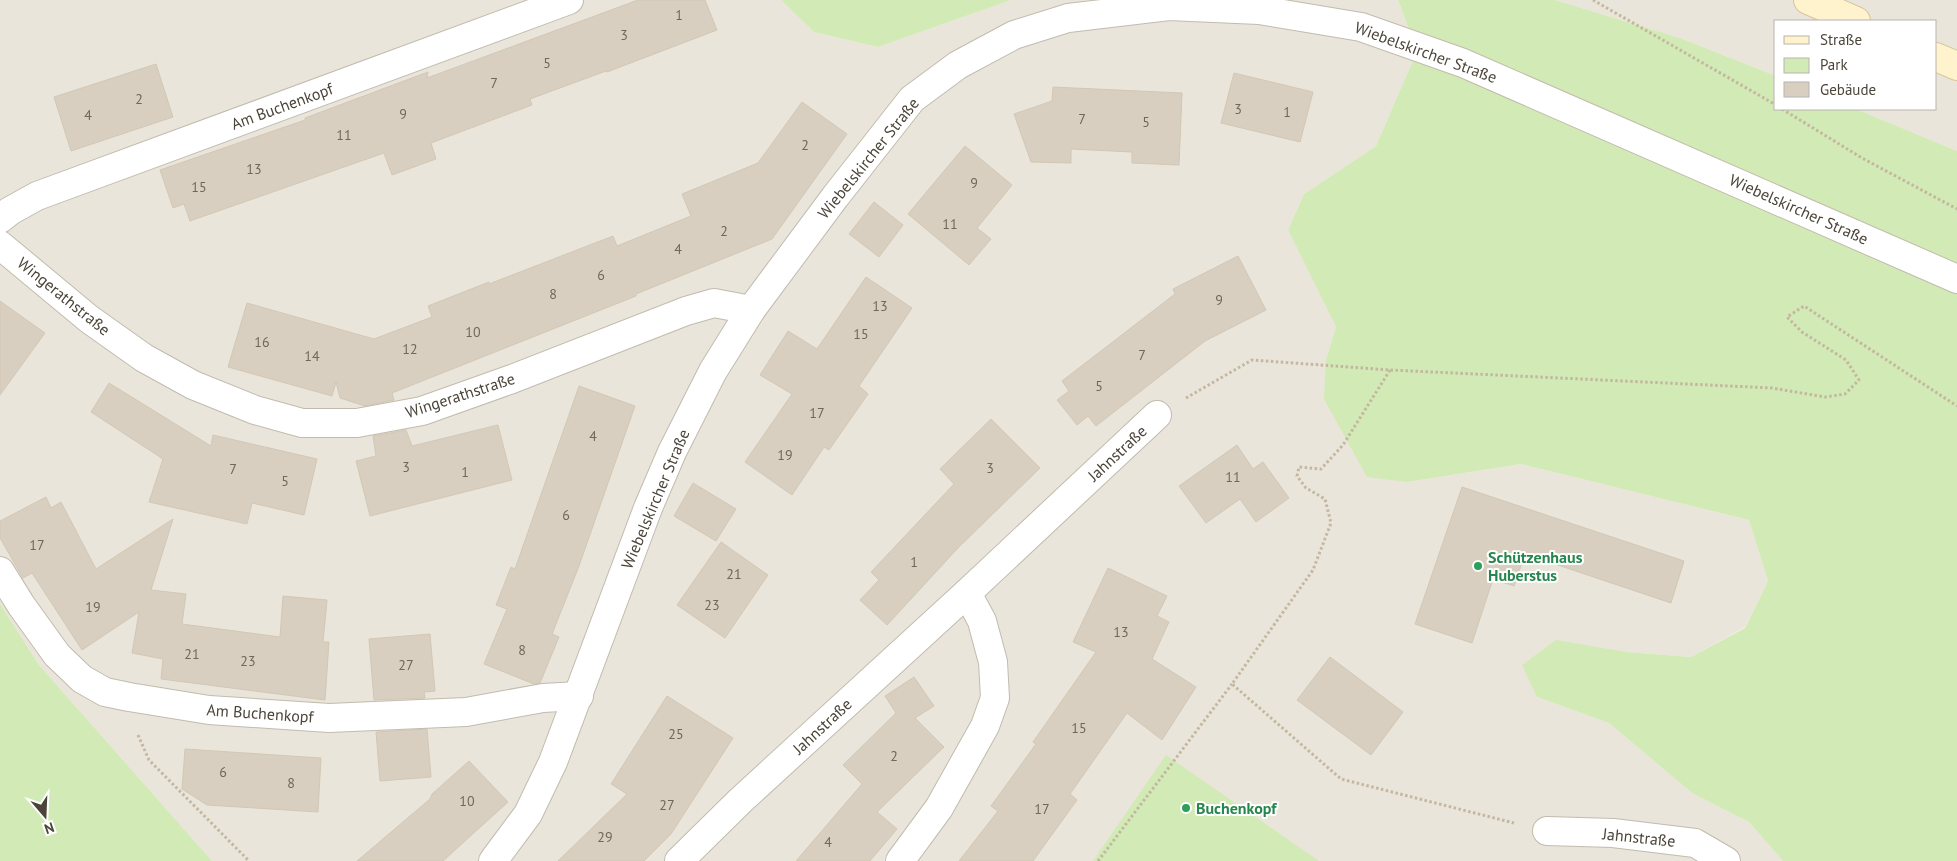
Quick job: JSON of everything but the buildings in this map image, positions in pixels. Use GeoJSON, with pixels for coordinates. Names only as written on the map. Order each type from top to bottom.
{"type":"FeatureCollection","features":[{"type":"Feature","properties":{"kind":"main road"},"geometry":{"type":"LineString","coordinates":[[1808,0],[1854,20]]}},
{"type":"Feature","properties":{"kind":"main road"},"geometry":{"type":"LineString","coordinates":[[1937,57],[1957,66]]}},
{"type":"Feature","properties":{"kind":"street","name":"Am Buchenkopf"},"geometry":{"type":"LineString","coordinates":[[0,219],[10,211],[37,196],[569,0]]}},
{"type":"Feature","properties":{"kind":"street","name":"Wiebelskircher Straße"},"geometry":{"type":"LineString","coordinates":[[493,861],[528,814],[553,762],[648,508],[672,452],[713,371],[750,310],[912,99],[958,65],[1014,35],[1068,18],[1169,6],[1258,10],[1361,27],[1463,62],[1957,279]]}},
{"type":"Feature","properties":{"kind":"street","name":"Wingerathstraße"},"geometry":{"type":"LineString","coordinates":[[0,245],[89,319],[144,358],[193,385],[255,410],[302,423],[357,423],[422,411],[512,379],[686,311],[714,303],[750,310]]}},
{"type":"Feature","properties":{"kind":"street","name":"Jahnstraße"},"geometry":{"type":"LineString","coordinates":[[679,861],[740,802],[1157,415]]}},
{"type":"Feature","properties":{"kind":"street","name":"Am Buchenkopf"},"geometry":{"type":"LineString","coordinates":[[0,571],[20,605],[57,655],[82,679],[105,692],[128,697],[209,710],[329,718],[466,712],[543,698],[579,696]]}},
{"type":"Feature","properties":{"kind":"street"},"geometry":{"type":"LineString","coordinates":[[900,861],[939,808],[985,726],[995,698],[993,662],[982,621],[967,593]]}},
{"type":"Feature","properties":{"kind":"street","name":"Jahnstraße"},"geometry":{"type":"LineString","coordinates":[[1547,831],[1613,833],[1694,843],[1726,861]]}},
{"type":"Feature","properties":{"kind":"path"},"geometry":{"type":"LineString","coordinates":[[1592,0],[1774,104]]}},
{"type":"Feature","properties":{"kind":"path"},"geometry":{"type":"LineString","coordinates":[[1784,110],[1862,158],[1957,209]]}},
{"type":"Feature","properties":{"kind":"path"},"geometry":{"type":"LineString","coordinates":[[1157,415],[1252,360],[1390,370],[1772,388],[1825,397],[1845,394],[1860,380],[1846,360],[1802,332],[1787,318],[1804,306],[1957,406]]}},
{"type":"Feature","properties":{"kind":"path"},"geometry":{"type":"LineString","coordinates":[[1098,861],[1232,684],[1313,570],[1332,523],[1326,499],[1306,488],[1297,476],[1299,467],[1321,469],[1343,445],[1390,370]]}},
{"type":"Feature","properties":{"kind":"path"},"geometry":{"type":"LineString","coordinates":[[1232,684],[1341,779],[1547,831]]}},
{"type":"Feature","properties":{"kind":"path"},"geometry":{"type":"LineString","coordinates":[[128,697],[133,724],[149,760],[249,861]]}},
{"type":"Feature","properties":{"kind":"shaded area"},"geometry":{"type":"Polygon","coordinates":[[[0,0],[781,0],[814,32],[878,47],[1011,0],[1398,0],[1417,51],[1376,146],[1304,194],[1288,230],[1336,327],[1326,359],[1407,482],[1521,464],[1749,520],[1768,581],[1745,627],[1691,657],[1626,652],[1537,697],[1609,723],[1692,793],[1749,822],[1783,861],[212,861],[39,665],[0,604],[0,0]]]}},
{"type":"Feature","properties":{"kind":"shaded area"},"geometry":{"type":"Polygon","coordinates":[[[1555,0],[1957,0],[1957,151],[1858,110],[1937,110],[1937,20],[1774,20],[1774,75],[1680,38],[1555,0]]]}},
{"type":"Feature","properties":{"kind":"green space"},"geometry":{"type":"Polygon","coordinates":[[[781,0],[1011,0],[878,47],[814,32],[781,0]]]}},
{"type":"Feature","properties":{"kind":"green space"},"geometry":{"type":"Polygon","coordinates":[[[1398,0],[1555,0],[1680,38],[1774,75],[1774,110],[1858,110],[1957,151],[1957,861],[1783,861],[1749,822],[1692,793],[1609,723],[1537,697],[1522,665],[1556,640],[1626,652],[1691,657],[1745,628],[1768,581],[1749,520],[1521,464],[1407,482],[1367,477],[1324,399],[1326,359],[1336,327],[1288,230],[1304,194],[1376,146],[1417,51],[1398,0]]]}},
{"type":"Feature","properties":{"kind":"green space"},"geometry":{"type":"Polygon","coordinates":[[[0,604],[39,665],[212,861],[0,861],[0,604]]]}},
{"type":"Feature","properties":{"kind":"green space","name":"Buchenkopf"},"geometry":{"type":"Polygon","coordinates":[[[1166,755],[1319,861],[1093,861],[1166,755]]]}},
{"type":"Feature","properties":{"kind":"place","name":"Schützenhaus Huberstus"},"geometry":{"type":"Point","coordinates":[1478,566]}},
{"type":"Feature","properties":{"kind":"place","name":"Buchenkopf"},"geometry":{"type":"Point","coordinates":[1186,808]}}]}
